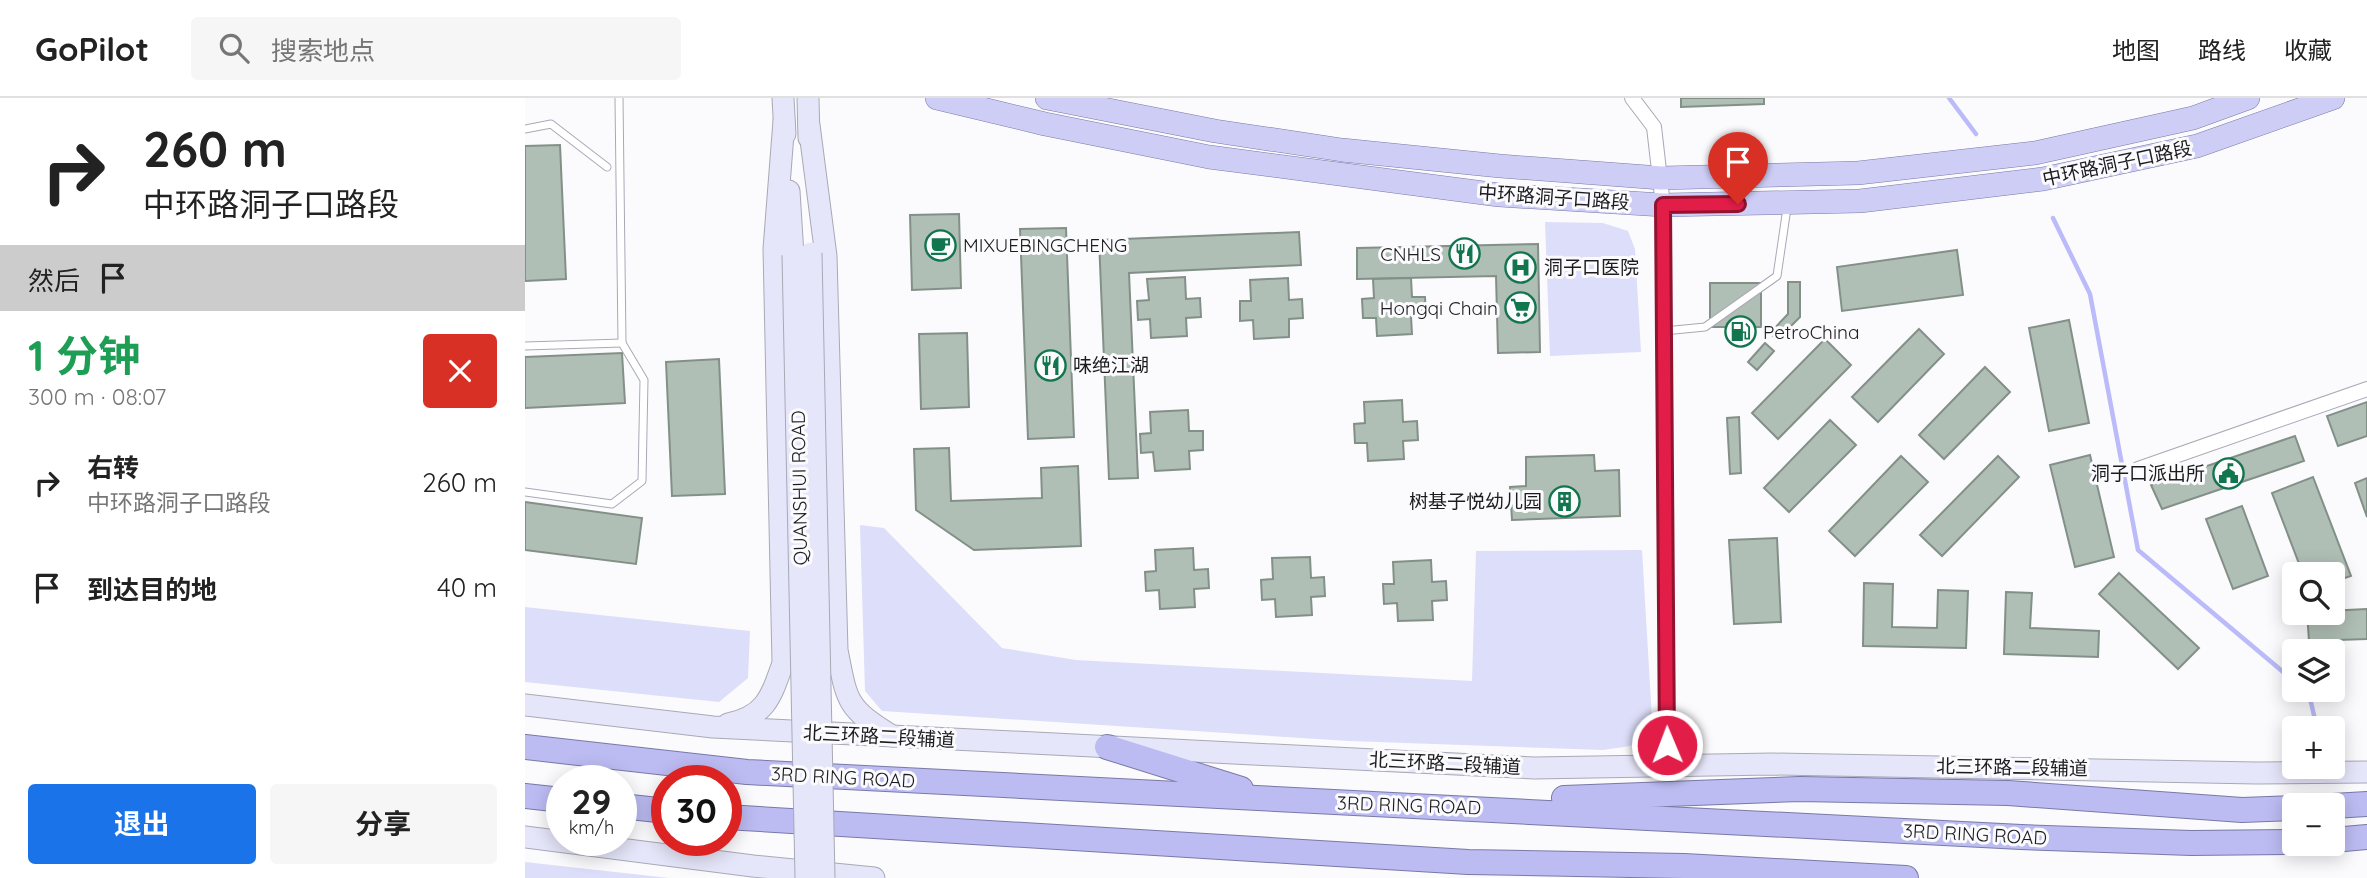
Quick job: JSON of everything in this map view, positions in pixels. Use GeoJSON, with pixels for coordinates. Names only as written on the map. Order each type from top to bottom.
{"type":"FeatureCollection","features":[{"type":"Feature","properties":{"kind":"highway","name":"3RD RING ROAD"},"geometry":{"type":"LineString","coordinates":[[525,747],[747,772],[2021,836],[2191,843],[2282,842]]}},
{"type":"Feature","properties":{"kind":"highway"},"geometry":{"type":"LineString","coordinates":[[1107,747],[1279,800]]}},
{"type":"Feature","properties":{"kind":"highway"},"geometry":{"type":"LineString","coordinates":[[1440,805],[1800,789],[2008,793],[2242,810],[2282,808]]}},
{"type":"Feature","properties":{"kind":"highway"},"geometry":{"type":"LineString","coordinates":[[525,796],[546,798]]}},
{"type":"Feature","properties":{"kind":"highway"},"geometry":{"type":"LineString","coordinates":[[2345,805],[2367,804]]}},
{"type":"Feature","properties":{"kind":"highway"},"geometry":{"type":"LineString","coordinates":[[742,818],[1468,862],[1683,866],[1906,878]]}},
{"type":"Feature","properties":{"kind":"highway"},"geometry":{"type":"LineString","coordinates":[[2345,839],[2367,837]]}},
{"type":"Feature","properties":{"kind":"highway"},"geometry":{"type":"LineString","coordinates":[[1413,878],[1468,862]]}},
{"type":"Feature","properties":{"kind":"highway"},"geometry":{"type":"LineString","coordinates":[[1683,866],[1725,878]]}},
{"type":"Feature","properties":{"kind":"main road","name":"QUANSHUI ROAD"},"geometry":{"type":"LineString","coordinates":[[783,98],[802,254],[806,878]]}},
{"type":"Feature","properties":{"kind":"main road"},"geometry":{"type":"LineString","coordinates":[[808,98],[802,254],[824,878]]}},
{"type":"Feature","properties":{"kind":"main road","name":"中环路洞子口路段"},"geometry":{"type":"LineString","coordinates":[[937,98],[1045,124],[1209,157],[1499,194],[1663,205],[1860,201],[2043,179],[2197,146],[2333,98]]}},
{"type":"Feature","properties":{"kind":"main road","name":"中环路洞子口路段"},"geometry":{"type":"LineString","coordinates":[[1057,99],[1215,131],[1342,150],[1500,166],[1661,178],[1858,173],[2035,153],[2193,118],[2248,98]]}},
{"type":"Feature","properties":{"kind":"main road"},"geometry":{"type":"LineString","coordinates":[[713,727],[748,720],[763,707],[775,687],[783,663],[773,249],[784,121]]}},
{"type":"Feature","properties":{"kind":"main road"},"geometry":{"type":"LineString","coordinates":[[809,125],[826,256],[837,650],[850,704],[868,721],[894,737]]}},
{"type":"Feature","properties":{"kind":"main road","name":"北三环路二段辅道"},"geometry":{"type":"LineString","coordinates":[[525,705],[713,727],[1534,768],[1667,765],[1980,767],[2256,773],[2367,772]]}},
{"type":"Feature","properties":{"kind":"main road"},"geometry":{"type":"LineString","coordinates":[[525,837],[757,872],[870,878]]}},
{"type":"Feature","properties":{"kind":"street"},"geometry":{"type":"LineString","coordinates":[[1632,98],[1654,127],[1663,205],[1667,765]]}},
{"type":"Feature","properties":{"kind":"street"},"geometry":{"type":"LineString","coordinates":[[2138,469],[2367,389]]}},
{"type":"Feature","properties":{"kind":"lane"},"geometry":{"type":"LineString","coordinates":[[525,492],[612,504],[642,481],[645,380],[622,342],[619,98]]}},
{"type":"Feature","properties":{"kind":"lane"},"geometry":{"type":"LineString","coordinates":[[525,129],[551,124],[607,167]]}},
{"type":"Feature","properties":{"kind":"lane"},"geometry":{"type":"LineString","coordinates":[[1664,331],[1705,327],[1777,276],[1788,203]]}},
{"type":"Feature","properties":{"kind":"lane"},"geometry":{"type":"LineString","coordinates":[[525,346],[622,342]]}},
{"type":"Feature","properties":{"kind":"shaded area"},"geometry":{"type":"Polygon","coordinates":[[[1545,222],[1603,223],[1628,231],[1635,249],[1641,352],[1550,356],[1545,222]]]}},
{"type":"Feature","properties":{"kind":"shaded area"},"geometry":{"type":"Polygon","coordinates":[[[860,525],[884,528],[1002,648],[1076,660],[1472,681],[1476,551],[1642,550],[1652,719],[1640,741],[1603,750],[1349,741],[882,711],[865,691],[860,525]]]}},
{"type":"Feature","properties":{"kind":"shaded area"},"geometry":{"type":"Polygon","coordinates":[[[525,607],[750,631],[748,678],[719,702],[525,682],[525,607]]]}},
{"type":"Feature","properties":{"kind":"shaded area"},"geometry":{"type":"Polygon","coordinates":[[[525,862],[669,878],[525,878],[525,862]]]}},
{"type":"Feature","properties":{"kind":"building"},"geometry":{"type":"Polygon","coordinates":[[[1681,98],[1764,98],[1764,104],[1681,107],[1681,98]]]}},
{"type":"Feature","properties":{"kind":"building"},"geometry":{"type":"Polygon","coordinates":[[[560,145],[566,279],[525,281],[525,146],[560,145]]]}},
{"type":"Feature","properties":{"kind":"building"},"geometry":{"type":"Polygon","coordinates":[[[959,214],[961,288],[912,290],[910,215],[959,214]]]}},
{"type":"Feature","properties":{"kind":"building"},"geometry":{"type":"Polygon","coordinates":[[[1066,228],[1074,437],[1028,439],[1020,229],[1066,228]]]}},
{"type":"Feature","properties":{"kind":"building"},"geometry":{"type":"Polygon","coordinates":[[[1299,232],[1301,265],[1129,273],[1138,478],[1109,479],[1099,240],[1299,232]]]}},
{"type":"Feature","properties":{"kind":"building"},"geometry":{"type":"Polygon","coordinates":[[[1538,244],[1540,352],[1498,353],[1496,276],[1357,279],[1357,248],[1538,244]]]}},
{"type":"Feature","properties":{"kind":"building"},"geometry":{"type":"Polygon","coordinates":[[[1957,250],[1963,295],[1842,311],[1837,267],[1957,250]]]}},
{"type":"Feature","properties":{"kind":"building"},"geometry":{"type":"Polygon","coordinates":[[[1185,277],[1186,299],[1200,298],[1201,317],[1186,318],[1187,336],[1151,338],[1150,319],[1138,320],[1137,301],[1149,300],[1147,279],[1185,277]]]}},
{"type":"Feature","properties":{"kind":"building"},"geometry":{"type":"Polygon","coordinates":[[[1288,278],[1289,300],[1302,299],[1303,318],[1289,319],[1289,337],[1254,339],[1253,320],[1240,321],[1240,301],[1251,301],[1250,280],[1288,278]]]}},
{"type":"Feature","properties":{"kind":"building"},"geometry":{"type":"Polygon","coordinates":[[[1411,278],[1412,297],[1425,297],[1426,315],[1411,316],[1412,334],[1377,336],[1376,318],[1363,318],[1362,299],[1374,298],[1373,279],[1411,278]]]}},
{"type":"Feature","properties":{"kind":"building"},"geometry":{"type":"Polygon","coordinates":[[[1788,282],[1800,282],[1800,317],[1777,340],[1770,333],[1788,314],[1788,282]]]}},
{"type":"Feature","properties":{"kind":"building"},"geometry":{"type":"Polygon","coordinates":[[[1710,283],[1761,283],[1761,327],[1710,327],[1710,283]]]}},
{"type":"Feature","properties":{"kind":"building"},"geometry":{"type":"Polygon","coordinates":[[[2069,320],[2089,423],[2049,431],[2029,328],[2069,320]]]}},
{"type":"Feature","properties":{"kind":"building"},"geometry":{"type":"Polygon","coordinates":[[[1919,329],[1944,354],[1878,422],[1852,397],[1919,329]]]}},
{"type":"Feature","properties":{"kind":"building"},"geometry":{"type":"Polygon","coordinates":[[[967,333],[969,407],[921,409],[919,334],[967,333]]]}},
{"type":"Feature","properties":{"kind":"building"},"geometry":{"type":"Polygon","coordinates":[[[1825,339],[1851,365],[1778,439],[1752,413],[1825,339]]]}},
{"type":"Feature","properties":{"kind":"building"},"geometry":{"type":"Polygon","coordinates":[[[1765,343],[1774,351],[1757,370],[1748,362],[1765,343]]]}},
{"type":"Feature","properties":{"kind":"building"},"geometry":{"type":"Polygon","coordinates":[[[622,353],[625,403],[525,408],[525,357],[622,353]]]}},
{"type":"Feature","properties":{"kind":"building"},"geometry":{"type":"Polygon","coordinates":[[[719,359],[725,494],[672,496],[666,362],[719,359]]]}},
{"type":"Feature","properties":{"kind":"building"},"geometry":{"type":"Polygon","coordinates":[[[1985,367],[2010,392],[1944,459],[1919,435],[1985,367]]]}},
{"type":"Feature","properties":{"kind":"building"},"geometry":{"type":"Polygon","coordinates":[[[1402,400],[1403,422],[1417,421],[1418,440],[1403,441],[1404,459],[1368,461],[1367,443],[1355,443],[1354,424],[1365,423],[1364,402],[1402,400]]]}},
{"type":"Feature","properties":{"kind":"building"},"geometry":{"type":"Polygon","coordinates":[[[2367,402],[2367,436],[2338,446],[2327,416],[2367,402]]]}},
{"type":"Feature","properties":{"kind":"building"},"geometry":{"type":"Polygon","coordinates":[[[1188,410],[1189,431],[1203,431],[1203,450],[1189,451],[1190,469],[1155,471],[1153,452],[1141,453],[1140,434],[1151,433],[1150,412],[1188,410]]]}},
{"type":"Feature","properties":{"kind":"building"},"geometry":{"type":"Polygon","coordinates":[[[1739,417],[1741,473],[1730,474],[1727,418],[1739,417]]]}},
{"type":"Feature","properties":{"kind":"building"},"geometry":{"type":"Polygon","coordinates":[[[1830,420],[1856,445],[1789,512],[1764,488],[1830,420]]]}},
{"type":"Feature","properties":{"kind":"building","name":"洞子口派出所"},"geometry":{"type":"Polygon","coordinates":[[[2295,436],[2304,461],[2162,509],[2151,485],[2295,436]]]}},
{"type":"Feature","properties":{"kind":"building"},"geometry":{"type":"Polygon","coordinates":[[[949,448],[951,501],[1042,498],[1041,468],[1078,466],[1081,546],[974,550],[916,510],[914,449],[949,448]]]}},
{"type":"Feature","properties":{"kind":"building","name":"树基子悦幼儿园"},"geometry":{"type":"Polygon","coordinates":[[[1594,455],[1595,471],[1619,470],[1620,516],[1512,520],[1510,487],[1526,486],[1526,457],[1594,455]]]}},
{"type":"Feature","properties":{"kind":"building"},"geometry":{"type":"Polygon","coordinates":[[[2090,455],[2114,557],[2075,567],[2050,465],[2090,455]]]}},
{"type":"Feature","properties":{"kind":"building"},"geometry":{"type":"Polygon","coordinates":[[[1901,456],[1928,482],[1855,556],[1829,531],[1901,456]]]}},
{"type":"Feature","properties":{"kind":"building"},"geometry":{"type":"Polygon","coordinates":[[[1998,456],[2019,477],[1942,556],[1920,535],[1998,456]]]}},
{"type":"Feature","properties":{"kind":"building"},"geometry":{"type":"Polygon","coordinates":[[[2313,477],[2351,576],[2345,578],[2345,562],[2298,562],[2272,493],[2313,477]]]}},
{"type":"Feature","properties":{"kind":"building"},"geometry":{"type":"Polygon","coordinates":[[[2367,478],[2367,517],[2355,483],[2367,478]]]}},
{"type":"Feature","properties":{"kind":"building"},"geometry":{"type":"Polygon","coordinates":[[[525,502],[642,518],[636,564],[525,550],[525,502]]]}},
{"type":"Feature","properties":{"kind":"building"},"geometry":{"type":"Polygon","coordinates":[[[2242,506],[2268,576],[2233,589],[2206,519],[2242,506]]]}},
{"type":"Feature","properties":{"kind":"building"},"geometry":{"type":"Polygon","coordinates":[[[1777,538],[1781,622],[1734,624],[1729,540],[1777,538]]]}},
{"type":"Feature","properties":{"kind":"building"},"geometry":{"type":"Polygon","coordinates":[[[1193,548],[1194,570],[1208,569],[1209,588],[1194,589],[1195,607],[1160,609],[1159,590],[1146,591],[1145,572],[1156,571],[1155,550],[1193,548]]]}},
{"type":"Feature","properties":{"kind":"building"},"geometry":{"type":"Polygon","coordinates":[[[1310,557],[1311,578],[1324,577],[1325,596],[1311,597],[1312,615],[1276,617],[1275,599],[1262,600],[1261,580],[1273,579],[1272,558],[1310,557]]]}},
{"type":"Feature","properties":{"kind":"building"},"geometry":{"type":"Polygon","coordinates":[[[1431,560],[1432,582],[1446,581],[1447,600],[1432,601],[1433,620],[1398,621],[1397,603],[1384,604],[1383,584],[1394,584],[1393,562],[1431,560]]]}},
{"type":"Feature","properties":{"kind":"building"},"geometry":{"type":"Polygon","coordinates":[[[2119,573],[2199,648],[2178,669],[2099,594],[2119,573]]]}},
{"type":"Feature","properties":{"kind":"building"},"geometry":{"type":"Polygon","coordinates":[[[1864,583],[1893,584],[1892,627],[1937,628],[1938,590],[1968,591],[1966,648],[1863,646],[1864,583]]]}},
{"type":"Feature","properties":{"kind":"building"},"geometry":{"type":"Polygon","coordinates":[[[2006,592],[2032,593],[2030,628],[2099,631],[2098,657],[2004,654],[2006,592]]]}},
{"type":"Feature","properties":{"kind":"building"},"geometry":{"type":"Polygon","coordinates":[[[2367,609],[2367,639],[2309,639],[2308,625],[2345,625],[2345,610],[2367,609]]]}},
{"type":"Feature","properties":{"kind":"waterway"},"geometry":{"type":"LineString","coordinates":[[1949,98],[1976,134]]}},
{"type":"Feature","properties":{"kind":"waterway"},"geometry":{"type":"LineString","coordinates":[[2053,218],[2090,294],[2138,550],[2282,671]]}},
{"type":"Feature","properties":{"kind":"waterway"},"geometry":{"type":"LineString","coordinates":[[2311,702],[2314,716]]}},
{"type":"Feature","properties":{"kind":"place","name":"MIXUEBINGCHENG"},"geometry":{"type":"Point","coordinates":[940,245]}},
{"type":"Feature","properties":{"kind":"place","name":"CNHLS"},"geometry":{"type":"Point","coordinates":[1464,254]}},
{"type":"Feature","properties":{"kind":"place","name":"洞子口医院"},"geometry":{"type":"Point","coordinates":[1521,267]}},
{"type":"Feature","properties":{"kind":"place","name":"Hongqi Chain"},"geometry":{"type":"Point","coordinates":[1521,308]}},
{"type":"Feature","properties":{"kind":"place","name":"PetroChina"},"geometry":{"type":"Point","coordinates":[1740,332]}},
{"type":"Feature","properties":{"kind":"place","name":"味绝江湖"},"geometry":{"type":"Point","coordinates":[1050,365]}},
{"type":"Feature","properties":{"kind":"place","name":"洞子口派出所"},"geometry":{"type":"Point","coordinates":[2228,473]}},
{"type":"Feature","properties":{"kind":"place","name":"树基子悦幼儿园"},"geometry":{"type":"Point","coordinates":[1565,501]}},
{"type":"Feature","properties":{"kind":"route"},"geometry":{"type":"LineString","coordinates":[[1667,745],[1663,205],[1738,204]]}}]}
